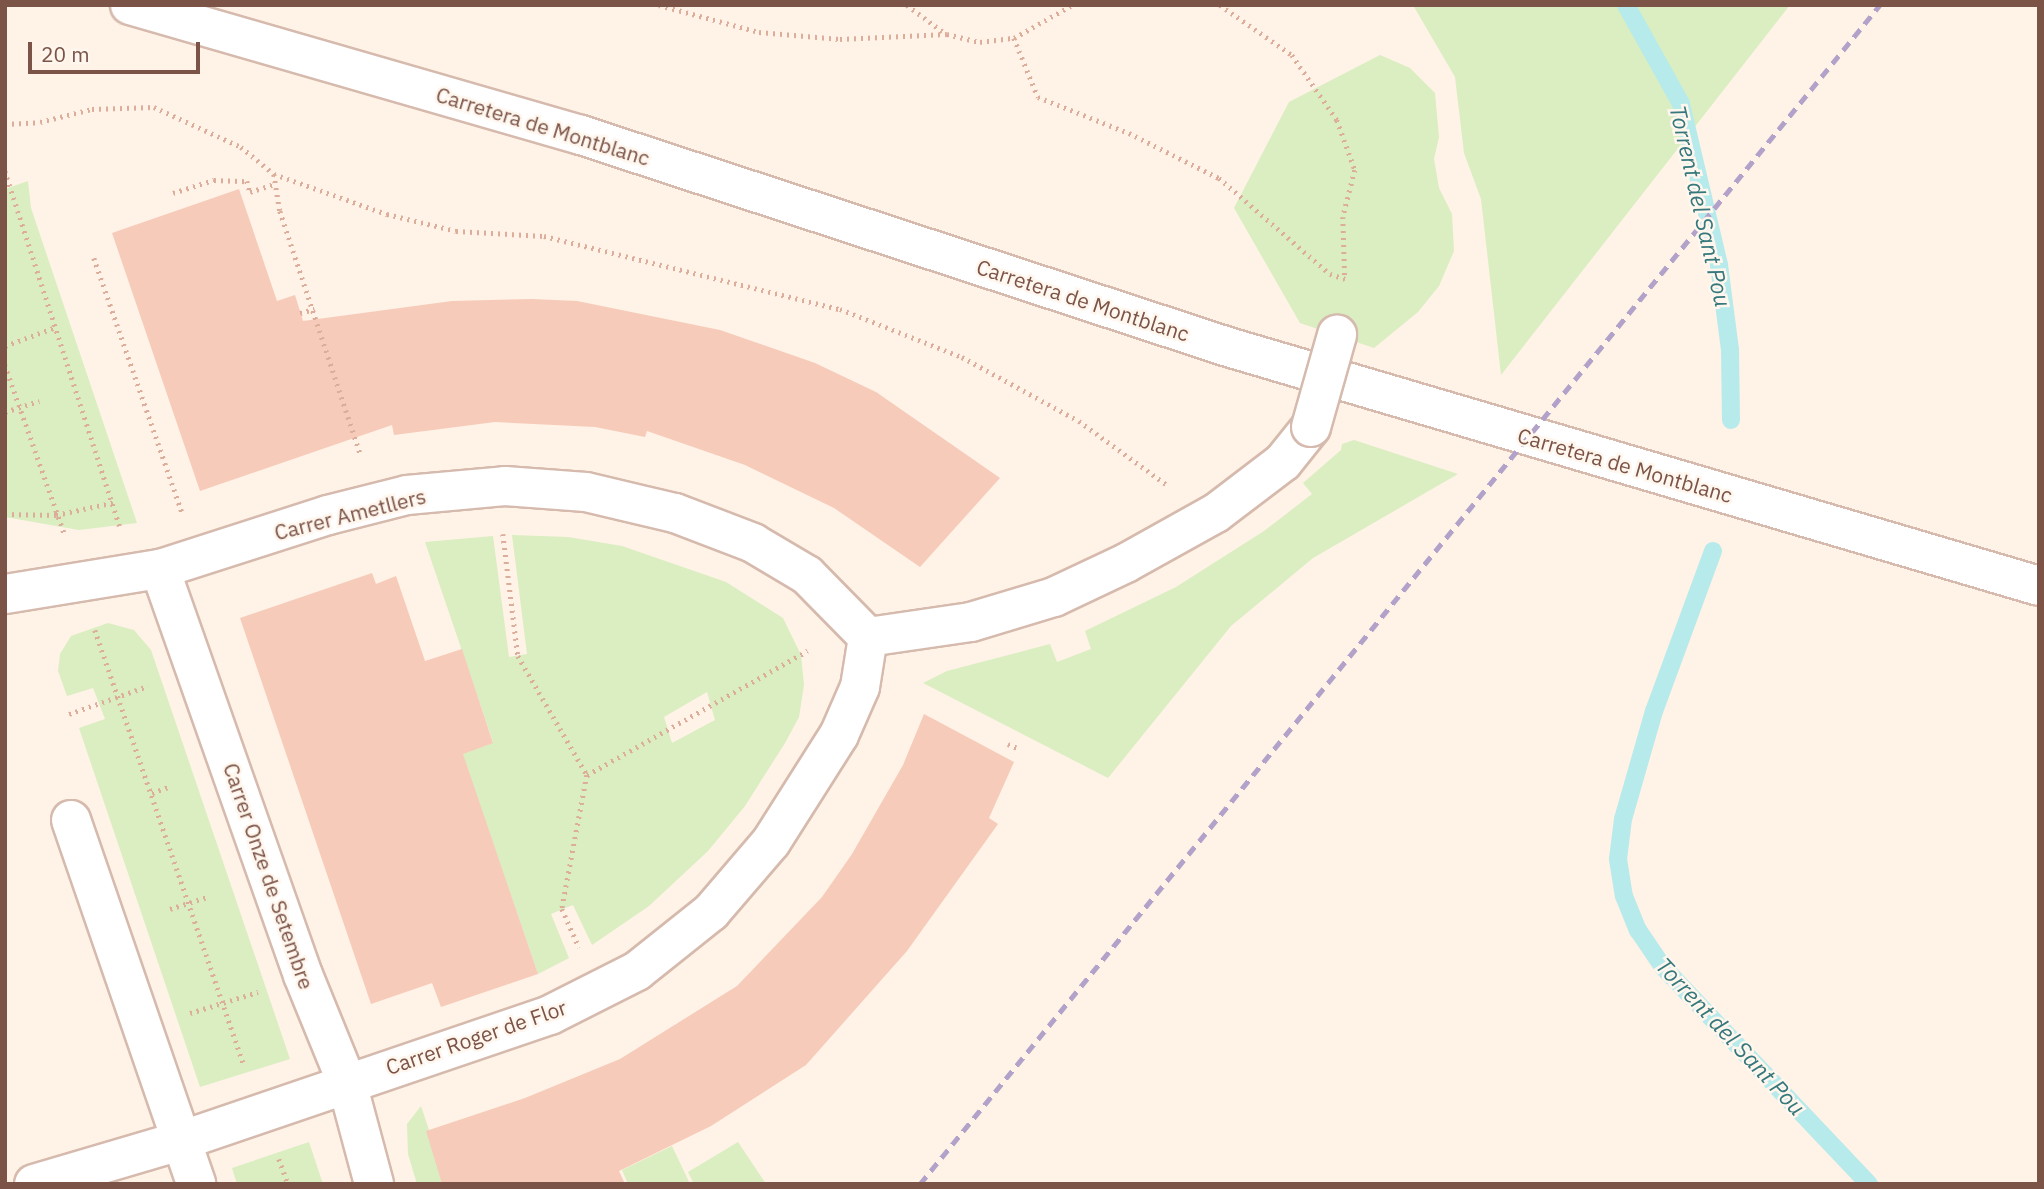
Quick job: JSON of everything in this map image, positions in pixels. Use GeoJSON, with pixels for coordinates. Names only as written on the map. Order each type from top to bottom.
{"type":"FeatureCollection","features":[{"type":"Feature","properties":{"kind":"street","name":"Carretera de Montblanc"},"geometry":{"type":"LineString","coordinates":[[130,5],[581,135],[1228,347],[2039,586]]}},
{"type":"Feature","properties":{"kind":"street"},"geometry":{"type":"LineString","coordinates":[[868,637],[971,622],[1054,597],[1126,563],[1216,513],[1283,462],[1311,427],[1337,335]]}},
{"type":"Feature","properties":{"kind":"street","name":"Carrer Ametllers"},"geometry":{"type":"LineString","coordinates":[[5,594],[160,569],[328,514],[407,495],[505,486],[586,492],[675,513],[753,543],[807,575],[868,637]]}},
{"type":"Feature","properties":{"kind":"street","name":"Carrer Onze de Setembre"},"geometry":{"type":"LineString","coordinates":[[160,569],[303,975],[347,1083],[374,1184]]}},
{"type":"Feature","properties":{"kind":"street","name":"Carrer Roger de Flor"},"geometry":{"type":"LineString","coordinates":[[34,1184],[180,1141],[550,1015],[637,971],[711,912],[771,842],[839,735],[860,687],[868,637]]}},
{"type":"Feature","properties":{"kind":"street"},"geometry":{"type":"LineString","coordinates":[[71,820],[196,1184]]}},
{"type":"Feature","properties":{"kind":"path"},"geometry":{"type":"LineString","coordinates":[[659,5],[759,32],[840,39],[947,34],[981,42],[1014,38],[1072,5]]}},
{"type":"Feature","properties":{"kind":"path"},"geometry":{"type":"LineString","coordinates":[[907,5],[947,34]]}},
{"type":"Feature","properties":{"kind":"path"},"geometry":{"type":"LineString","coordinates":[[1014,38],[1038,97],[1129,133],[1219,178],[1330,274],[1345,279],[1343,217],[1355,170],[1337,120],[1292,55],[1220,5]]}},
{"type":"Feature","properties":{"kind":"path"},"geometry":{"type":"LineString","coordinates":[[5,124],[40,122],[92,109],[154,107],[241,147],[274,174],[419,222],[456,231],[544,236],[632,256],[890,326],[962,357],[1079,421],[1174,491]]}},
{"type":"Feature","properties":{"kind":"path"},"geometry":{"type":"LineString","coordinates":[[5,171],[115,502],[120,526]]}},
{"type":"Feature","properties":{"kind":"path"},"geometry":{"type":"LineString","coordinates":[[274,174],[362,459]]}},
{"type":"Feature","properties":{"kind":"path"},"geometry":{"type":"LineString","coordinates":[[173,194],[214,180],[247,181],[250,192],[275,184]]}},
{"type":"Feature","properties":{"kind":"path"},"geometry":{"type":"LineString","coordinates":[[94,258],[183,513]]}},
{"type":"Feature","properties":{"kind":"path"},"geometry":{"type":"LineString","coordinates":[[300,313],[314,309]]}},
{"type":"Feature","properties":{"kind":"path"},"geometry":{"type":"LineString","coordinates":[[5,346],[55,327]]}},
{"type":"Feature","properties":{"kind":"path"},"geometry":{"type":"LineString","coordinates":[[5,365],[55,515],[64,530]]}},
{"type":"Feature","properties":{"kind":"path"},"geometry":{"type":"LineString","coordinates":[[5,412],[39,401]]}},
{"type":"Feature","properties":{"kind":"path"},"geometry":{"type":"LineString","coordinates":[[5,514],[55,515],[115,502]]}},
{"type":"Feature","properties":{"kind":"path"},"geometry":{"type":"LineString","coordinates":[[502,530],[518,656],[587,775],[562,909],[580,950]]}},
{"type":"Feature","properties":{"kind":"path"},"geometry":{"type":"LineString","coordinates":[[94,626],[247,1072]]}},
{"type":"Feature","properties":{"kind":"path"},"geometry":{"type":"LineString","coordinates":[[587,775],[807,651]]}},
{"type":"Feature","properties":{"kind":"path"},"geometry":{"type":"LineString","coordinates":[[69,714],[162,682]]}},
{"type":"Feature","properties":{"kind":"path"},"geometry":{"type":"LineString","coordinates":[[1008,744],[1020,750]]}},
{"type":"Feature","properties":{"kind":"path"},"geometry":{"type":"LineString","coordinates":[[152,793],[171,786]]}},
{"type":"Feature","properties":{"kind":"path"},"geometry":{"type":"LineString","coordinates":[[170,909],[208,897]]}},
{"type":"Feature","properties":{"kind":"path"},"geometry":{"type":"LineString","coordinates":[[177,1017],[267,989]]}},
{"type":"Feature","properties":{"kind":"path"},"geometry":{"type":"LineString","coordinates":[[276,1151],[288,1184]]}},
{"type":"Feature","properties":{"kind":"green space"},"geometry":{"type":"Polygon","coordinates":[[[1413,5],[1790,5],[1501,375],[1481,199],[1464,153],[1455,77],[1413,5]]]}},
{"type":"Feature","properties":{"kind":"green space"},"geometry":{"type":"Polygon","coordinates":[[[1380,55],[1410,68],[1435,93],[1439,137],[1434,159],[1439,188],[1452,214],[1454,251],[1439,286],[1418,312],[1374,348],[1300,323],[1234,208],[1289,102],[1380,55]]]}},
{"type":"Feature","properties":{"kind":"green space"},"geometry":{"type":"Polygon","coordinates":[[[28,181],[31,208],[137,523],[79,530],[5,517],[5,189],[28,181]]]}},
{"type":"Feature","properties":{"kind":"green space"},"geometry":{"type":"Polygon","coordinates":[[[1354,440],[1458,474],[1313,558],[1231,626],[1108,778],[923,683],[947,671],[1050,644],[1057,662],[1091,649],[1085,631],[1176,587],[1264,531],[1312,494],[1303,483],[1341,450],[1342,444],[1354,440]]]}},
{"type":"Feature","properties":{"kind":"green space"},"geometry":{"type":"Polygon","coordinates":[[[512,535],[568,537],[622,546],[726,582],[783,618],[801,655],[804,685],[799,717],[785,743],[745,806],[708,851],[649,906],[592,945],[573,905],[551,914],[569,958],[538,974],[462,753],[493,742],[425,542],[493,536],[509,657],[527,654],[512,535]],[[707,692],[664,717],[672,743],[715,720],[707,692]]]}},
{"type":"Feature","properties":{"kind":"green space"},"geometry":{"type":"Polygon","coordinates":[[[108,623],[134,630],[151,650],[290,1059],[200,1087],[79,728],[105,719],[93,688],[67,696],[58,671],[60,654],[71,636],[108,623]]]}},
{"type":"Feature","properties":{"kind":"green space"},"geometry":{"type":"Polygon","coordinates":[[[421,1106],[442,1184],[417,1184],[408,1154],[407,1124],[421,1106]]]}},
{"type":"Feature","properties":{"kind":"green space"},"geometry":{"type":"Polygon","coordinates":[[[309,1142],[323,1184],[237,1184],[232,1168],[309,1142]]]}},
{"type":"Feature","properties":{"kind":"green space"},"geometry":{"type":"Polygon","coordinates":[[[738,1142],[766,1184],[694,1184],[688,1172],[738,1142]]]}},
{"type":"Feature","properties":{"kind":"green space"},"geometry":{"type":"Polygon","coordinates":[[[672,1146],[690,1184],[628,1184],[622,1170],[672,1146]]]}},
{"type":"Feature","properties":{"kind":"building"},"geometry":{"type":"Polygon","coordinates":[[[239,189],[277,301],[295,295],[303,321],[452,301],[532,299],[577,301],[720,330],[815,363],[876,392],[1000,478],[920,567],[834,508],[745,465],[647,431],[645,437],[595,427],[495,422],[394,435],[392,425],[200,491],[112,233],[239,189]]]}},
{"type":"Feature","properties":{"kind":"building"},"geometry":{"type":"Polygon","coordinates":[[[372,573],[376,584],[396,576],[425,661],[462,649],[493,743],[463,754],[538,974],[441,1007],[432,983],[371,1004],[240,618],[372,573]]]}},
{"type":"Feature","properties":{"kind":"building"},"geometry":{"type":"Polygon","coordinates":[[[924,714],[1014,762],[989,818],[998,824],[907,951],[806,1065],[711,1126],[619,1171],[625,1184],[442,1184],[426,1131],[525,1098],[620,1059],[737,986],[822,897],[852,854],[903,765],[924,714]]]}},
{"type":"Feature","properties":{"kind":"waterway","name":"Torrent del Sant Pou"},"geometry":{"type":"LineString","coordinates":[[1626,5],[1681,104],[1719,265],[1730,350],[1731,420]]}},
{"type":"Feature","properties":{"kind":"waterway","name":"Torrent del Sant Pou"},"geometry":{"type":"LineString","coordinates":[[1713,551],[1654,711],[1623,819],[1618,859],[1624,896],[1638,930],[1663,967],[1869,1184]]}},
{"type":"Feature","properties":{"kind":"railway"},"geometry":{"type":"LineString","coordinates":[[920,1184],[1880,5]]}}]}
